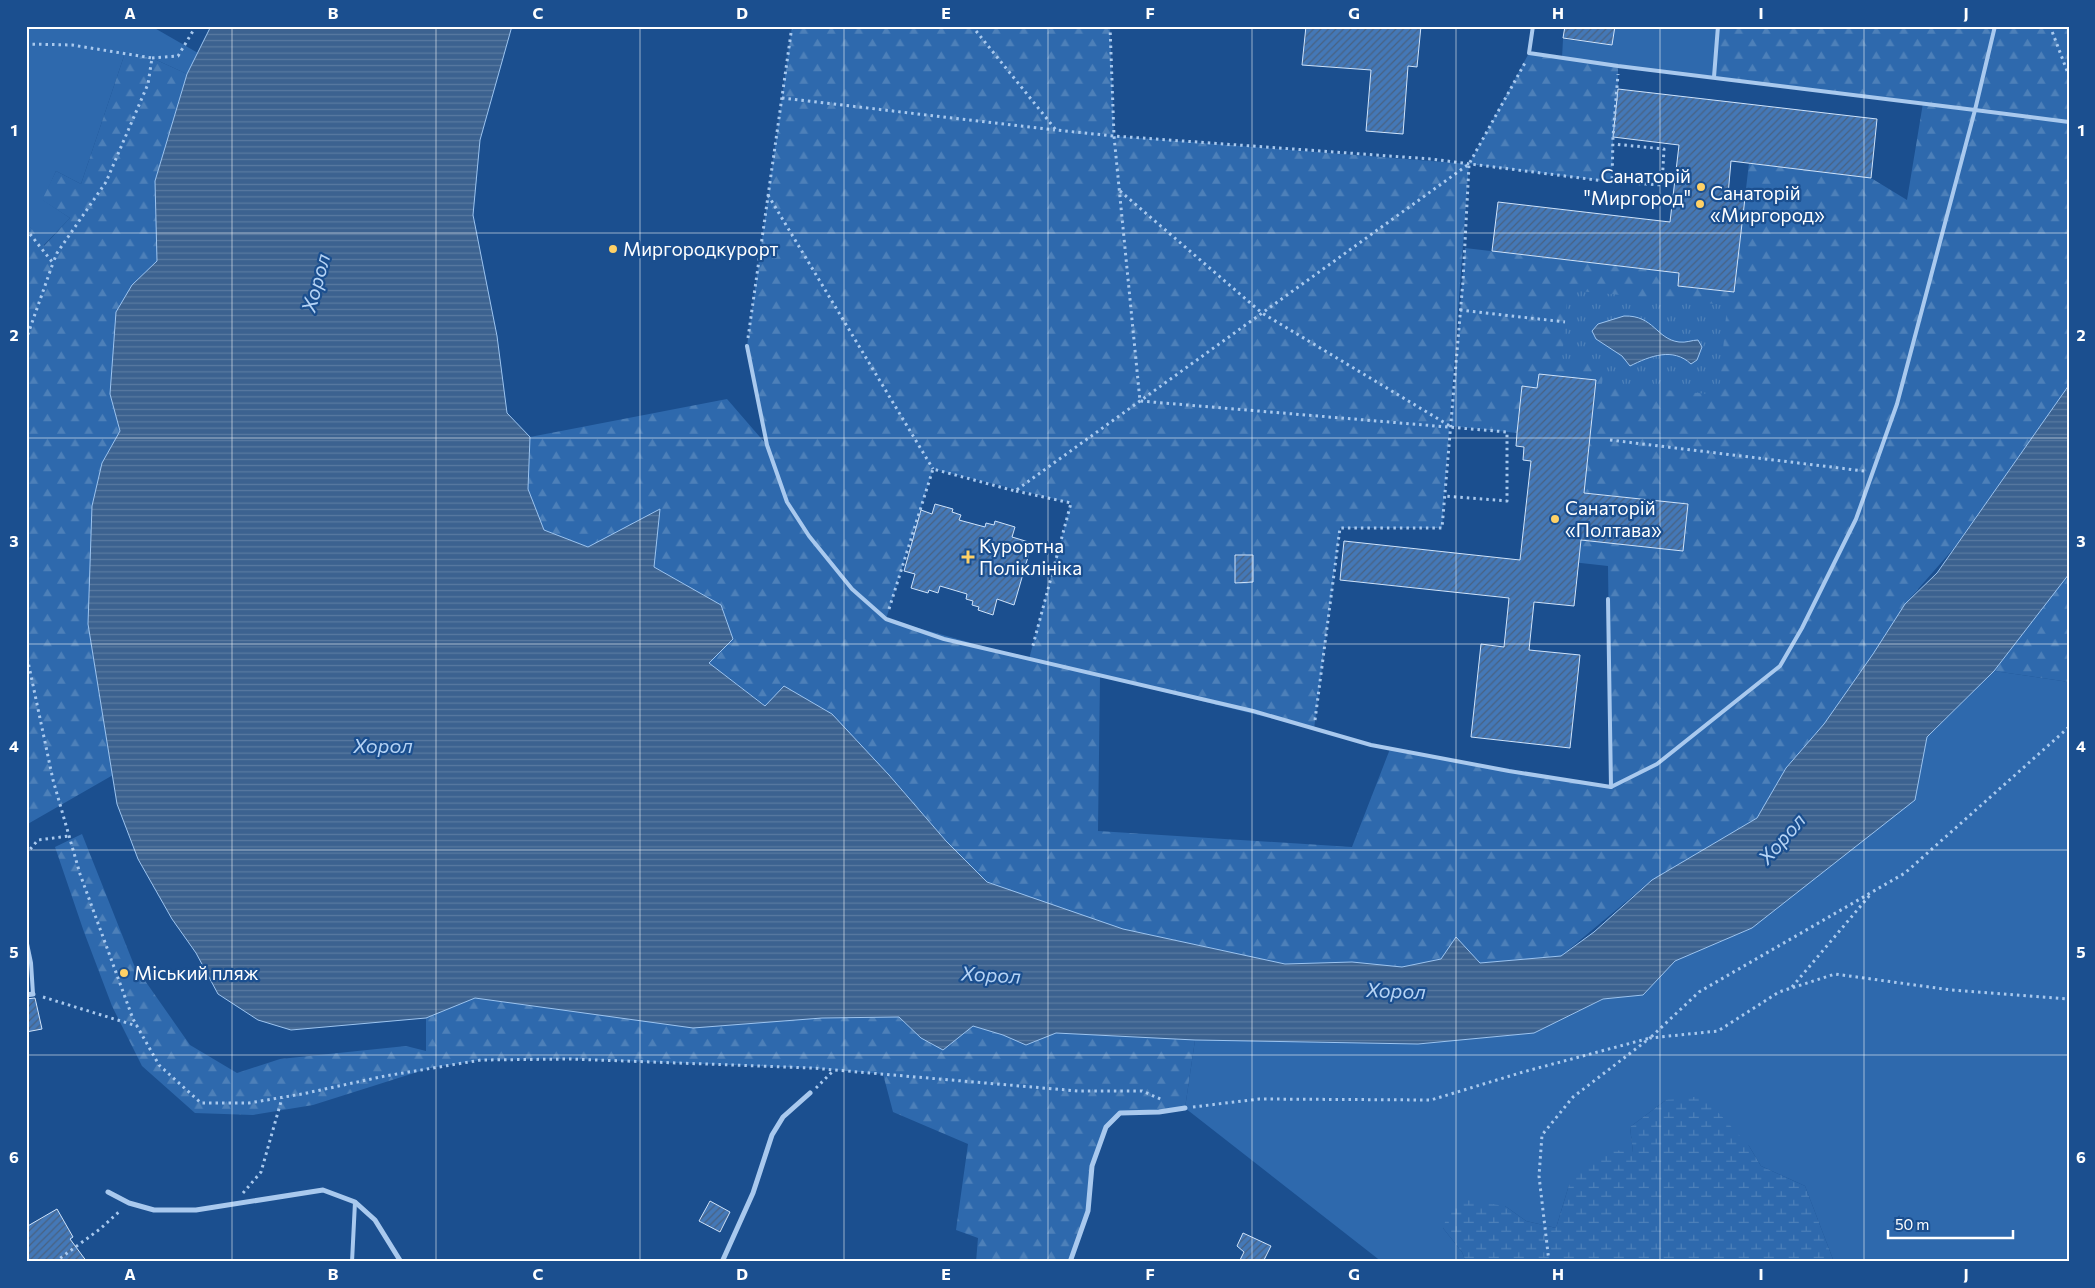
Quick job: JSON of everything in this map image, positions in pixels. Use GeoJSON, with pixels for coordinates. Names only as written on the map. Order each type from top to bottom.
{"type":"FeatureCollection","features":[{"type":"Feature","properties":{"kind":"street"},"geometry":{"type":"LineString","coordinates":[[26,995],[33,994]]}},
{"type":"Feature","properties":{"kind":"street"},"geometry":{"type":"LineString","coordinates":[[722,1262],[753,1193],[772,1135],[783,1117],[810,1093]]}},
{"type":"Feature","properties":{"kind":"street"},"geometry":{"type":"LineString","coordinates":[[1070,1262],[1088,1211],[1092,1166],[1106,1127],[1120,1113],[1185,1108]]}},
{"type":"Feature","properties":{"kind":"street"},"geometry":{"type":"LineString","coordinates":[[108,1192],[129,1203],[154,1210],[196,1210],[323,1190],[356,1202],[375,1220],[401,1262]]}},
{"type":"Feature","properties":{"kind":"lane"},"geometry":{"type":"LineString","coordinates":[[1533,26],[1529,53],[1618,66],[2069,122]]}},
{"type":"Feature","properties":{"kind":"lane"},"geometry":{"type":"LineString","coordinates":[[1714,77],[1718,26]]}},
{"type":"Feature","properties":{"kind":"lane"},"geometry":{"type":"LineString","coordinates":[[747,346],[767,445],[788,502],[809,536],[852,589],[886,619],[944,639],[1253,711],[1371,745],[1508,771],[1611,787],[1656,764],[1780,666],[1802,628],[1851,529],[1897,404],[1996,26]]}},
{"type":"Feature","properties":{"kind":"lane"},"geometry":{"type":"LineString","coordinates":[[1608,599],[1611,787]]}},
{"type":"Feature","properties":{"kind":"lane"},"geometry":{"type":"LineString","coordinates":[[26,940],[31,963],[33,994]]}},
{"type":"Feature","properties":{"kind":"lane"},"geometry":{"type":"LineString","coordinates":[[352,1262],[356,1202]]}},
{"type":"Feature","properties":{"kind":"path"},"geometry":{"type":"LineString","coordinates":[[26,44],[72,45],[152,58],[178,56],[196,26]]}},
{"type":"Feature","properties":{"kind":"path"},"geometry":{"type":"LineString","coordinates":[[747,346],[792,26]]}},
{"type":"Feature","properties":{"kind":"path"},"geometry":{"type":"LineString","coordinates":[[972,26],[1056,130]]}},
{"type":"Feature","properties":{"kind":"path"},"geometry":{"type":"LineString","coordinates":[[1110,26],[1114,136],[1140,400]]}},
{"type":"Feature","properties":{"kind":"path"},"geometry":{"type":"LineString","coordinates":[[2050,26],[2069,76]]}},
{"type":"Feature","properties":{"kind":"path"},"geometry":{"type":"LineString","coordinates":[[1314,729],[1340,528],[1442,528],[1460,310],[1469,164],[1529,53]]}},
{"type":"Feature","properties":{"kind":"path"},"geometry":{"type":"LineString","coordinates":[[26,347],[28,334],[57,253],[106,182],[148,84],[152,58]]}},
{"type":"Feature","properties":{"kind":"path"},"geometry":{"type":"LineString","coordinates":[[1612,182],[1618,66]]}},
{"type":"Feature","properties":{"kind":"path"},"geometry":{"type":"LineString","coordinates":[[782,98],[1114,136],[1431,159],[1612,182],[1662,185],[1664,149],[1614,144]]}},
{"type":"Feature","properties":{"kind":"path"},"geometry":{"type":"LineString","coordinates":[[1015,491],[1469,164]]}},
{"type":"Feature","properties":{"kind":"path"},"geometry":{"type":"LineString","coordinates":[[1120,191],[1262,313],[1451,426]]}},
{"type":"Feature","properties":{"kind":"path"},"geometry":{"type":"LineString","coordinates":[[768,195],[933,469],[1015,491],[1071,503],[1029,659]]}},
{"type":"Feature","properties":{"kind":"path"},"geometry":{"type":"LineString","coordinates":[[26,229],[54,263]]}},
{"type":"Feature","properties":{"kind":"path"},"geometry":{"type":"LineString","coordinates":[[1460,310],[1565,322]]}},
{"type":"Feature","properties":{"kind":"path"},"geometry":{"type":"LineString","coordinates":[[1140,400],[1507,432],[1507,501],[1445,496]]}},
{"type":"Feature","properties":{"kind":"path"},"geometry":{"type":"LineString","coordinates":[[1610,440],[1872,472]]}},
{"type":"Feature","properties":{"kind":"path"},"geometry":{"type":"LineString","coordinates":[[886,619],[933,469]]}},
{"type":"Feature","properties":{"kind":"path"},"geometry":{"type":"LineString","coordinates":[[26,652],[53,780],[104,943],[138,1027],[159,1065],[201,1103],[249,1103],[282,1098],[385,1076],[481,1060],[571,1058],[834,1070],[1078,1091],[1142,1091],[1185,1108],[1260,1099],[1431,1100],[1523,1072],[1650,1038],[1718,1031],[1779,992],[1835,974],[1951,990],[2069,999]]}},
{"type":"Feature","properties":{"kind":"path"},"geometry":{"type":"LineString","coordinates":[[1549,1262],[1539,1176],[1542,1136],[1572,1097],[1650,1038],[1699,992],[1905,873],[2069,726]]}},
{"type":"Feature","properties":{"kind":"path"},"geometry":{"type":"LineString","coordinates":[[26,854],[38,840],[69,836]]}},
{"type":"Feature","properties":{"kind":"path"},"geometry":{"type":"LineString","coordinates":[[1791,988],[1872,892]]}},
{"type":"Feature","properties":{"kind":"path"},"geometry":{"type":"LineString","coordinates":[[33,994],[138,1027]]}},
{"type":"Feature","properties":{"kind":"path"},"geometry":{"type":"LineString","coordinates":[[810,1093],[834,1070]]}},
{"type":"Feature","properties":{"kind":"path"},"geometry":{"type":"LineString","coordinates":[[234,1204],[261,1172],[282,1098]]}},
{"type":"Feature","properties":{"kind":"path"},"geometry":{"type":"LineString","coordinates":[[55,1262],[100,1229],[129,1203]]}},
{"type":"Feature","properties":{"kind":"green space"},"geometry":{"type":"Polygon","coordinates":[[[26,26],[151,26],[198,53],[187,74],[152,58],[125,53],[81,184],[56,171],[43,200],[70,218],[43,246],[26,221],[26,26]]]}},
{"type":"Feature","properties":{"kind":"green space"},"geometry":{"type":"Polygon","coordinates":[[[792,26],[1110,26],[1114,136],[1469,164],[1442,528],[1340,528],[1314,729],[1100,676],[1098,831],[1352,847],[1390,749],[1611,787],[1608,566],[1563,561],[1565,538],[1683,551],[1688,504],[1569,491],[1537,388],[1523,386],[1517,433],[1451,426],[1465,248],[1679,273],[1678,286],[1734,292],[1749,163],[1871,178],[1907,200],[1923,103],[1714,77],[1718,26],[2069,26],[2069,385],[1954,548],[1905,604],[1824,724],[1786,768],[1757,818],[1652,880],[1561,956],[1480,963],[1441,959],[1403,967],[1285,964],[1123,929],[1032,899],[986,881],[946,841],[889,775],[766,706],[709,663],[733,639],[721,605],[654,567],[588,547],[544,530],[528,489],[530,437],[727,399],[766,444],[747,346],[792,26]],[[933,469],[886,619],[1029,659],[1071,503],[933,469]]]}},
{"type":"Feature","properties":{"kind":"green space"},"geometry":{"type":"Polygon","coordinates":[[[1615,26],[1718,26],[1714,77],[1562,58],[1563,39],[1612,45],[1615,26]]]}},
{"type":"Feature","properties":{"kind":"green space"},"geometry":{"type":"Polygon","coordinates":[[[125,53],[152,58],[187,74],[155,181],[158,261],[132,285],[110,394],[120,431],[102,463],[88,624],[113,775],[26,825],[26,221],[44,246],[70,218],[42,200],[56,171],[81,184],[125,53]]]}},
{"type":"Feature","properties":{"kind":"green space"},"geometry":{"type":"Polygon","coordinates":[[[1529,53],[1618,66],[1612,182],[1469,164],[1529,53]]]}},
{"type":"Feature","properties":{"kind":"green space"},"geometry":{"type":"Polygon","coordinates":[[[1568,290],[1727,305],[1719,395],[1602,384],[1604,364],[1562,360],[1568,290]]]}},
{"type":"Feature","properties":{"kind":"green space"},"geometry":{"type":"Polygon","coordinates":[[[2069,574],[2069,682],[1994,671],[2069,574]]]}},
{"type":"Feature","properties":{"kind":"green space"},"geometry":{"type":"Polygon","coordinates":[[[1994,671],[2069,682],[2069,1262],[1834,1262],[1805,1186],[1761,1166],[1749,1146],[1666,1100],[1630,1127],[1633,1152],[1569,1185],[1556,1228],[1526,1221],[1505,1206],[1443,1228],[1462,1252],[1466,1262],[1382,1262],[1185,1108],[1195,1040],[1418,1044],[1534,1033],[1604,999],[1643,995],[1674,961],[1752,928],[1914,800],[1927,737],[1994,671]]]}},
{"type":"Feature","properties":{"kind":"green space"},"geometry":{"type":"Polygon","coordinates":[[[82,834],[134,965],[190,1045],[237,1073],[280,1059],[406,1046],[426,1051],[426,1018],[475,998],[547,1008],[822,1018],[899,1017],[921,1038],[973,1026],[1003,1035],[1026,1045],[1056,1033],[1195,1040],[1185,1108],[1120,1113],[1107,1127],[1092,1166],[1088,1211],[1070,1262],[976,1262],[978,1238],[956,1230],[968,1144],[893,1112],[883,1074],[812,1068],[571,1059],[481,1060],[430,1068],[313,1105],[253,1115],[195,1113],[142,1066],[112,1006],[55,847],[82,834]]]}},
{"type":"Feature","properties":{"kind":"green space"},"geometry":{"type":"Polygon","coordinates":[[[1703,1096],[1749,1146],[1761,1166],[1805,1186],[1834,1262],[1466,1262],[1462,1252],[1443,1228],[1453,1198],[1505,1206],[1526,1221],[1556,1228],[1569,1185],[1603,1149],[1633,1152],[1630,1127],[1666,1100],[1703,1096]]]}},
{"type":"Feature","properties":{"kind":"water","name":"Хорол"},"geometry":{"type":"Polygon","coordinates":[[[211,26],[512,26],[480,140],[473,215],[497,336],[507,413],[530,437],[528,489],[544,530],[588,547],[660,509],[654,567],[721,605],[733,639],[709,663],[765,706],[784,686],[832,714],[889,775],[946,841],[987,882],[1123,929],[1285,964],[1352,962],[1402,967],[1441,959],[1456,937],[1480,963],[1561,956],[1594,932],[1652,880],[1757,818],[1786,768],[1824,724],[1905,604],[1937,573],[2069,385],[2069,574],[1994,671],[1927,737],[1915,800],[1752,928],[1675,961],[1643,995],[1603,999],[1534,1033],[1418,1044],[1195,1040],[1056,1033],[1026,1045],[1003,1035],[973,1026],[943,1050],[921,1038],[899,1017],[822,1018],[693,1028],[475,998],[426,1018],[291,1030],[258,1020],[218,994],[196,953],[172,919],[138,859],[117,804],[88,624],[92,506],[102,463],[120,431],[110,394],[116,312],[132,285],[157,261],[155,181],[187,74],[211,26]]]}},
{"type":"Feature","properties":{"kind":"water"},"geometry":{"type":"Polygon","coordinates":[[[1624,316],[1642,319],[1671,340],[1682,342],[1698,340],[1702,347],[1697,360],[1691,364],[1677,356],[1661,355],[1653,356],[1630,366],[1622,356],[1596,339],[1592,331],[1598,324],[1624,316]]]}},
{"type":"Feature","properties":{"kind":"building"},"geometry":{"type":"Polygon","coordinates":[[[1306,26],[1421,26],[1417,67],[1408,66],[1403,134],[1366,131],[1371,70],[1302,65],[1306,26]]]}},
{"type":"Feature","properties":{"kind":"building"},"geometry":{"type":"Polygon","coordinates":[[[1565,26],[1615,26],[1612,45],[1563,38],[1565,26]]]}},
{"type":"Feature","properties":{"kind":"building","name":"Санаторій \"Миргород\""},"geometry":{"type":"Polygon","coordinates":[[[1618,89],[1877,119],[1871,178],[1731,161],[1728,195],[1745,198],[1734,292],[1678,286],[1679,273],[1492,251],[1498,202],[1670,222],[1679,145],[1613,137],[1618,89]]]}},
{"type":"Feature","properties":{"kind":"building"},"geometry":{"type":"Polygon","coordinates":[[[1539,374],[1596,380],[1584,493],[1688,504],[1683,551],[1581,540],[1574,606],[1534,602],[1529,650],[1580,655],[1570,748],[1471,737],[1481,644],[1504,647],[1509,598],[1340,580],[1344,541],[1520,560],[1531,461],[1523,460],[1524,447],[1516,446],[1517,433],[1522,386],[1537,388],[1539,374]]]}},
{"type":"Feature","properties":{"kind":"building","name":"Курортна Поліклініка"},"geometry":{"type":"Polygon","coordinates":[[[935,504],[953,509],[952,512],[961,515],[959,520],[985,527],[986,523],[994,525],[995,521],[1015,527],[1012,537],[1032,543],[1014,605],[997,599],[993,615],[978,610],[979,607],[972,605],[973,601],[966,599],[967,594],[940,586],[938,593],[929,590],[928,593],[911,588],[915,574],[904,571],[921,510],[932,514],[935,504]]]}},
{"type":"Feature","properties":{"kind":"building"},"geometry":{"type":"Polygon","coordinates":[[[1235,555],[1253,555],[1253,582],[1235,583],[1235,555]]]}},
{"type":"Feature","properties":{"kind":"building"},"geometry":{"type":"Polygon","coordinates":[[[35,998],[42,1029],[26,1032],[26,999],[35,998]]]}},
{"type":"Feature","properties":{"kind":"building"},"geometry":{"type":"Polygon","coordinates":[[[710,1201],[730,1212],[720,1232],[699,1221],[710,1201]]]}},
{"type":"Feature","properties":{"kind":"building"},"geometry":{"type":"Polygon","coordinates":[[[57,1209],[73,1237],[70,1239],[87,1262],[26,1262],[26,1227],[57,1209]]]}},
{"type":"Feature","properties":{"kind":"building"},"geometry":{"type":"Polygon","coordinates":[[[1243,1233],[1271,1246],[1263,1262],[1239,1262],[1244,1252],[1237,1246],[1243,1233]]]}},
{"type":"Feature","properties":{"kind":"place","name":"Санаторій \"Миргород\""},"geometry":{"type":"Point","coordinates":[1701,187]}},
{"type":"Feature","properties":{"kind":"place","name":"Санаторій «Миргород»"},"geometry":{"type":"Point","coordinates":[1700,204]}},
{"type":"Feature","properties":{"kind":"place","name":"Миргородкурорт"},"geometry":{"type":"Point","coordinates":[613,249]}},
{"type":"Feature","properties":{"kind":"place","name":"Санаторій «Полтава»"},"geometry":{"type":"Point","coordinates":[1555,519]}},
{"type":"Feature","properties":{"kind":"place","name":"Курортна Поліклініка"},"geometry":{"type":"Point","coordinates":[968,557]}},
{"type":"Feature","properties":{"kind":"place","name":"Міський пляж"},"geometry":{"type":"Point","coordinates":[124,973]}}]}
